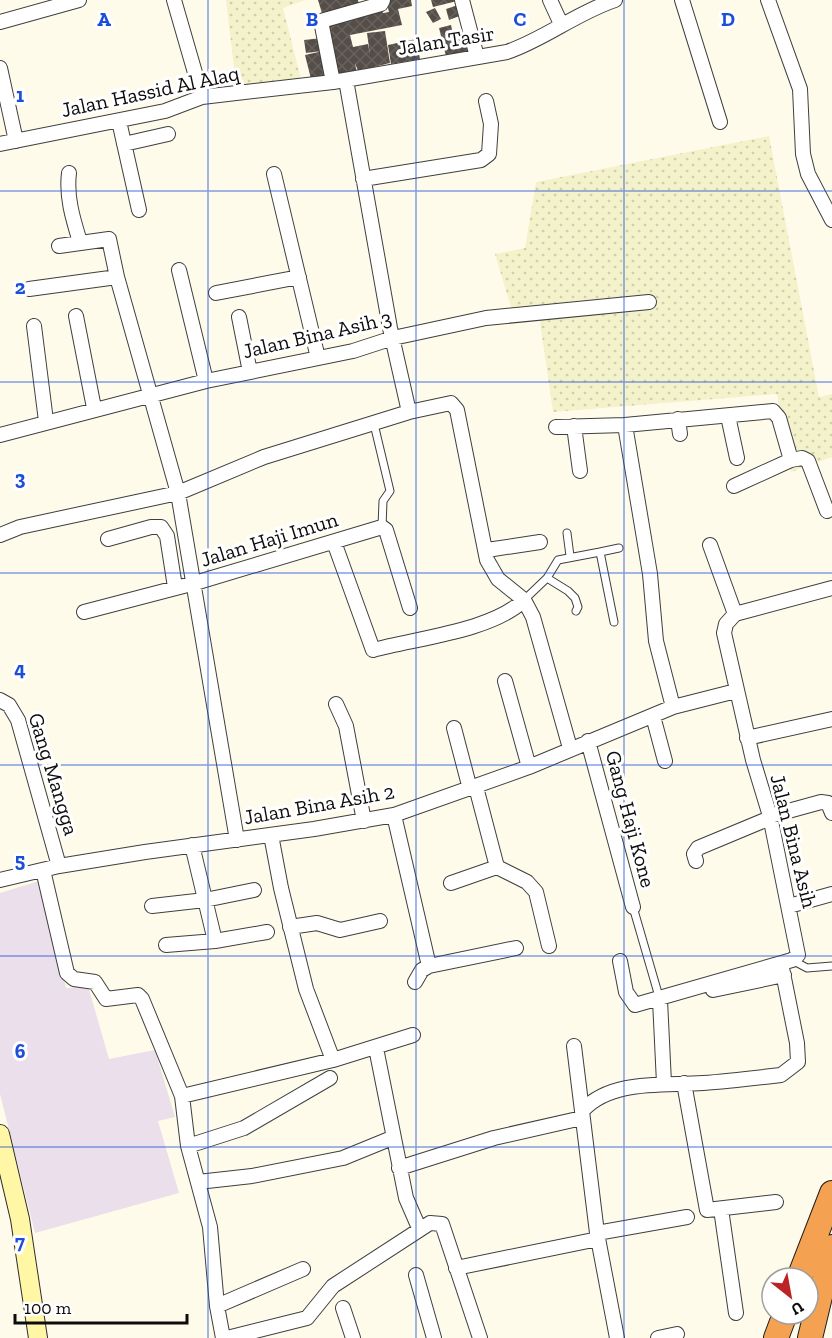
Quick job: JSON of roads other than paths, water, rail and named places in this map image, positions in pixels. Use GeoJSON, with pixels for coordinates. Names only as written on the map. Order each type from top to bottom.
{"type":"FeatureCollection","features":[{"type":"Feature","properties":{"kind":"highway"},"geometry":{"type":"LineString","coordinates":[[803,1266],[832,1192]]}},
{"type":"Feature","properties":{"kind":"highway"},"geometry":{"type":"LineString","coordinates":[[810,1338],[832,1247]]}},
{"type":"Feature","properties":{"kind":"main road"},"geometry":{"type":"LineString","coordinates":[[0,1134],[20,1219],[38,1338]]}},
{"type":"Feature","properties":{"kind":"street"},"geometry":{"type":"LineString","coordinates":[[0,22],[79,0]]}},
{"type":"Feature","properties":{"kind":"street"},"geometry":{"type":"LineString","coordinates":[[174,0],[202,98]]}},
{"type":"Feature","properties":{"kind":"street"},"geometry":{"type":"LineString","coordinates":[[383,0],[381,4],[341,13],[321,21],[339,81],[363,179],[409,412]]}},
{"type":"Feature","properties":{"kind":"street"},"geometry":{"type":"LineString","coordinates":[[462,0],[477,57]]}},
{"type":"Feature","properties":{"kind":"street"},"geometry":{"type":"LineString","coordinates":[[550,0],[561,24]]}},
{"type":"Feature","properties":{"kind":"street","name":"Jalan Tasir"},"geometry":{"type":"LineString","coordinates":[[339,81],[477,57],[526,45],[591,4],[615,0]]}},
{"type":"Feature","properties":{"kind":"street"},"geometry":{"type":"LineString","coordinates":[[682,0],[720,122]]}},
{"type":"Feature","properties":{"kind":"street"},"geometry":{"type":"LineString","coordinates":[[768,0],[801,89],[803,154],[808,174],[832,220]]}},
{"type":"Feature","properties":{"kind":"street"},"geometry":{"type":"LineString","coordinates":[[0,68],[16,141]]}},
{"type":"Feature","properties":{"kind":"street","name":"Jalan Hassid Al Alaq"},"geometry":{"type":"LineString","coordinates":[[0,144],[165,111],[202,98],[339,81]]}},
{"type":"Feature","properties":{"kind":"street"},"geometry":{"type":"LineString","coordinates":[[363,179],[481,160],[489,154],[492,138],[486,101]]}},
{"type":"Feature","properties":{"kind":"street"},"geometry":{"type":"LineString","coordinates":[[119,121],[139,210]]}},
{"type":"Feature","properties":{"kind":"street"},"geometry":{"type":"LineString","coordinates":[[124,144],[168,134]]}},
{"type":"Feature","properties":{"kind":"street"},"geometry":{"type":"LineString","coordinates":[[69,173],[67,187],[71,212],[80,242]]}},
{"type":"Feature","properties":{"kind":"street"},"geometry":{"type":"LineString","coordinates":[[274,174],[318,358]]}},
{"type":"Feature","properties":{"kind":"street"},"geometry":{"type":"LineString","coordinates":[[59,246],[109,239],[117,277],[178,492],[237,840]]}},
{"type":"Feature","properties":{"kind":"street"},"geometry":{"type":"LineString","coordinates":[[179,270],[206,381]]}},
{"type":"Feature","properties":{"kind":"street"},"geometry":{"type":"LineString","coordinates":[[28,289],[117,277]]}},
{"type":"Feature","properties":{"kind":"street"},"geometry":{"type":"LineString","coordinates":[[216,293],[299,277]]}},
{"type":"Feature","properties":{"kind":"street","name":"Jalan Bina Asih 3"},"geometry":{"type":"LineString","coordinates":[[0,435],[94,408],[152,396],[206,381],[318,358],[393,338],[486,318],[649,302]]}},
{"type":"Feature","properties":{"kind":"street"},"geometry":{"type":"LineString","coordinates":[[76,316],[94,408]]}},
{"type":"Feature","properties":{"kind":"street"},"geometry":{"type":"LineString","coordinates":[[238,317],[250,372]]}},
{"type":"Feature","properties":{"kind":"street"},"geometry":{"type":"LineString","coordinates":[[34,326],[46,421]]}},
{"type":"Feature","properties":{"kind":"street"},"geometry":{"type":"LineString","coordinates":[[0,535],[20,527],[178,492],[264,457],[409,412],[446,402],[451,403],[457,410],[491,570],[498,579],[524,600],[533,617],[570,748]]}},
{"type":"Feature","properties":{"kind":"street"},"geometry":{"type":"LineString","coordinates":[[556,427],[625,425],[773,411],[778,418],[791,460]]}},
{"type":"Feature","properties":{"kind":"street"},"geometry":{"type":"LineString","coordinates":[[728,416],[737,458]]}},
{"type":"Feature","properties":{"kind":"street"},"geometry":{"type":"LineString","coordinates":[[678,419],[680,434]]}},
{"type":"Feature","properties":{"kind":"street"},"geometry":{"type":"LineString","coordinates":[[625,425],[650,574],[656,641],[673,707]]}},
{"type":"Feature","properties":{"kind":"street"},"geometry":{"type":"LineString","coordinates":[[574,426],[579,471]]}},
{"type":"Feature","properties":{"kind":"street"},"geometry":{"type":"LineString","coordinates":[[734,486],[791,460],[802,458],[808,460],[827,511]]}},
{"type":"Feature","properties":{"kind":"street"},"geometry":{"type":"LineString","coordinates":[[108,539],[151,526],[161,526],[167,536],[175,587]]}},
{"type":"Feature","properties":{"kind":"street"},"geometry":{"type":"LineString","coordinates":[[382,527],[386,530],[410,608]]}},
{"type":"Feature","properties":{"kind":"street","name":"Jalan Haji Imun"},"geometry":{"type":"LineString","coordinates":[[84,612],[195,583],[382,527]]}},
{"type":"Feature","properties":{"kind":"street"},"geometry":{"type":"LineString","coordinates":[[334,542],[373,650],[480,624],[513,610],[524,600]]}},
{"type":"Feature","properties":{"kind":"street"},"geometry":{"type":"LineString","coordinates":[[487,550],[540,542]]}},
{"type":"Feature","properties":{"kind":"street"},"geometry":{"type":"LineString","coordinates":[[710,545],[735,614],[832,588]]}},
{"type":"Feature","properties":{"kind":"street","name":"Jalan Bina Asih"},"geometry":{"type":"LineString","coordinates":[[735,614],[726,624],[724,633],[747,738],[770,817],[799,952],[786,966]]}},
{"type":"Feature","properties":{"kind":"street"},"geometry":{"type":"LineString","coordinates":[[505,681],[529,767]]}},
{"type":"Feature","properties":{"kind":"street","name":"Jalan Bina Asih 2"},"geometry":{"type":"LineString","coordinates":[[0,880],[59,866],[394,815],[529,767],[673,707],[736,691]]}},
{"type":"Feature","properties":{"kind":"street","name":"Gang Mangga"},"geometry":{"type":"LineString","coordinates":[[0,700],[9,705],[18,720],[59,866]]}},
{"type":"Feature","properties":{"kind":"street"},"geometry":{"type":"LineString","coordinates":[[336,704],[346,726],[364,820]]}},
{"type":"Feature","properties":{"kind":"street"},"geometry":{"type":"LineString","coordinates":[[652,716],[665,761]]}},
{"type":"Feature","properties":{"kind":"street"},"geometry":{"type":"LineString","coordinates":[[747,738],[832,719]]}},
{"type":"Feature","properties":{"kind":"street"},"geometry":{"type":"LineString","coordinates":[[454,728],[497,867],[526,882],[536,892],[549,946]]}},
{"type":"Feature","properties":{"kind":"street","name":"Gang Haji Kone"},"geometry":{"type":"LineString","coordinates":[[588,741],[633,907]]}},
{"type":"Feature","properties":{"kind":"street"},"geometry":{"type":"LineString","coordinates":[[696,861],[694,854],[698,848],[770,817],[821,802],[831,805]]}},
{"type":"Feature","properties":{"kind":"street"},"geometry":{"type":"LineString","coordinates":[[394,815],[429,966]]}},
{"type":"Feature","properties":{"kind":"street"},"geometry":{"type":"LineString","coordinates":[[272,835],[290,927],[306,989],[333,1060]]}},
{"type":"Feature","properties":{"kind":"street"},"geometry":{"type":"LineString","coordinates":[[192,845],[214,941]]}},
{"type":"Feature","properties":{"kind":"street"},"geometry":{"type":"LineString","coordinates":[[451,883],[497,867]]}},
{"type":"Feature","properties":{"kind":"street"},"geometry":{"type":"LineString","coordinates":[[43,870],[67,974],[74,979],[95,982],[105,999],[138,995],[142,999],[182,1096],[188,1146],[210,1227],[217,1306],[225,1338],[308,1318],[333,1286],[430,1223],[442,1224],[480,1338]]}},
{"type":"Feature","properties":{"kind":"street"},"geometry":{"type":"LineString","coordinates":[[152,906],[205,900],[254,890]]}},
{"type":"Feature","properties":{"kind":"street"},"geometry":{"type":"LineString","coordinates":[[789,906],[832,894]]}},
{"type":"Feature","properties":{"kind":"street"},"geometry":{"type":"LineString","coordinates":[[290,927],[317,923],[340,930],[380,921]]}},
{"type":"Feature","properties":{"kind":"street"},"geometry":{"type":"LineString","coordinates":[[166,945],[214,941],[267,932]]}},
{"type":"Feature","properties":{"kind":"street"},"geometry":{"type":"LineString","coordinates":[[416,982],[422,970],[429,966],[516,948]]}},
{"type":"Feature","properties":{"kind":"street"},"geometry":{"type":"LineString","coordinates":[[620,961],[626,992],[632,1003],[660,1000],[693,987],[786,966]]}},
{"type":"Feature","properties":{"kind":"street"},"geometry":{"type":"LineString","coordinates":[[675,999],[786,966]]}},
{"type":"Feature","properties":{"kind":"street"},"geometry":{"type":"LineString","coordinates":[[399,1167],[583,1114],[598,1098],[613,1092],[664,1083],[781,1075],[798,1062],[786,966]]}},
{"type":"Feature","properties":{"kind":"street"},"geometry":{"type":"LineString","coordinates":[[660,1000],[664,1083]]}},
{"type":"Feature","properties":{"kind":"street"},"geometry":{"type":"LineString","coordinates":[[182,1096],[333,1060],[412,1035]]}},
{"type":"Feature","properties":{"kind":"street"},"geometry":{"type":"LineString","coordinates":[[574,1046],[597,1236],[617,1338]]}},
{"type":"Feature","properties":{"kind":"street"},"geometry":{"type":"LineString","coordinates":[[376,1048],[406,1198],[419,1228]]}},
{"type":"Feature","properties":{"kind":"street"},"geometry":{"type":"LineString","coordinates":[[188,1146],[244,1128],[330,1078]]}},
{"type":"Feature","properties":{"kind":"street"},"geometry":{"type":"LineString","coordinates":[[684,1083],[706,1207],[710,1211],[776,1202]]}},
{"type":"Feature","properties":{"kind":"street"},"geometry":{"type":"LineString","coordinates":[[198,1182],[252,1176],[344,1158],[392,1137]]}},
{"type":"Feature","properties":{"kind":"street"},"geometry":{"type":"LineString","coordinates":[[721,1209],[736,1313]]}},
{"type":"Feature","properties":{"kind":"street"},"geometry":{"type":"LineString","coordinates":[[456,1268],[687,1217]]}},
{"type":"Feature","properties":{"kind":"street"},"geometry":{"type":"LineString","coordinates":[[217,1306],[303,1269]]}},
{"type":"Feature","properties":{"kind":"street"},"geometry":{"type":"LineString","coordinates":[[416,1275],[434,1338]]}},
{"type":"Feature","properties":{"kind":"street"},"geometry":{"type":"LineString","coordinates":[[343,1308],[353,1338]]}},
{"type":"Feature","properties":{"kind":"street"},"geometry":{"type":"LineString","coordinates":[[658,1338],[676,1334]]}},
{"type":"Feature","properties":{"kind":"lane"},"geometry":{"type":"LineString","coordinates":[[374,424],[390,490],[383,501],[382,527]]}},
{"type":"Feature","properties":{"kind":"lane"},"geometry":{"type":"LineString","coordinates":[[567,533],[570,556]]}},
{"type":"Feature","properties":{"kind":"lane"},"geometry":{"type":"LineString","coordinates":[[524,600],[547,578],[558,560],[619,548]]}},
{"type":"Feature","properties":{"kind":"lane"},"geometry":{"type":"LineString","coordinates":[[600,552],[614,622]]}},
{"type":"Feature","properties":{"kind":"lane"},"geometry":{"type":"LineString","coordinates":[[547,578],[575,598],[579,607],[576,612]]}},
{"type":"Feature","properties":{"kind":"lane"},"geometry":{"type":"LineString","coordinates":[[633,907],[660,1000]]}},
{"type":"Feature","properties":{"kind":"lane"},"geometry":{"type":"LineString","coordinates":[[786,966],[807,969],[832,966]]}}]}
